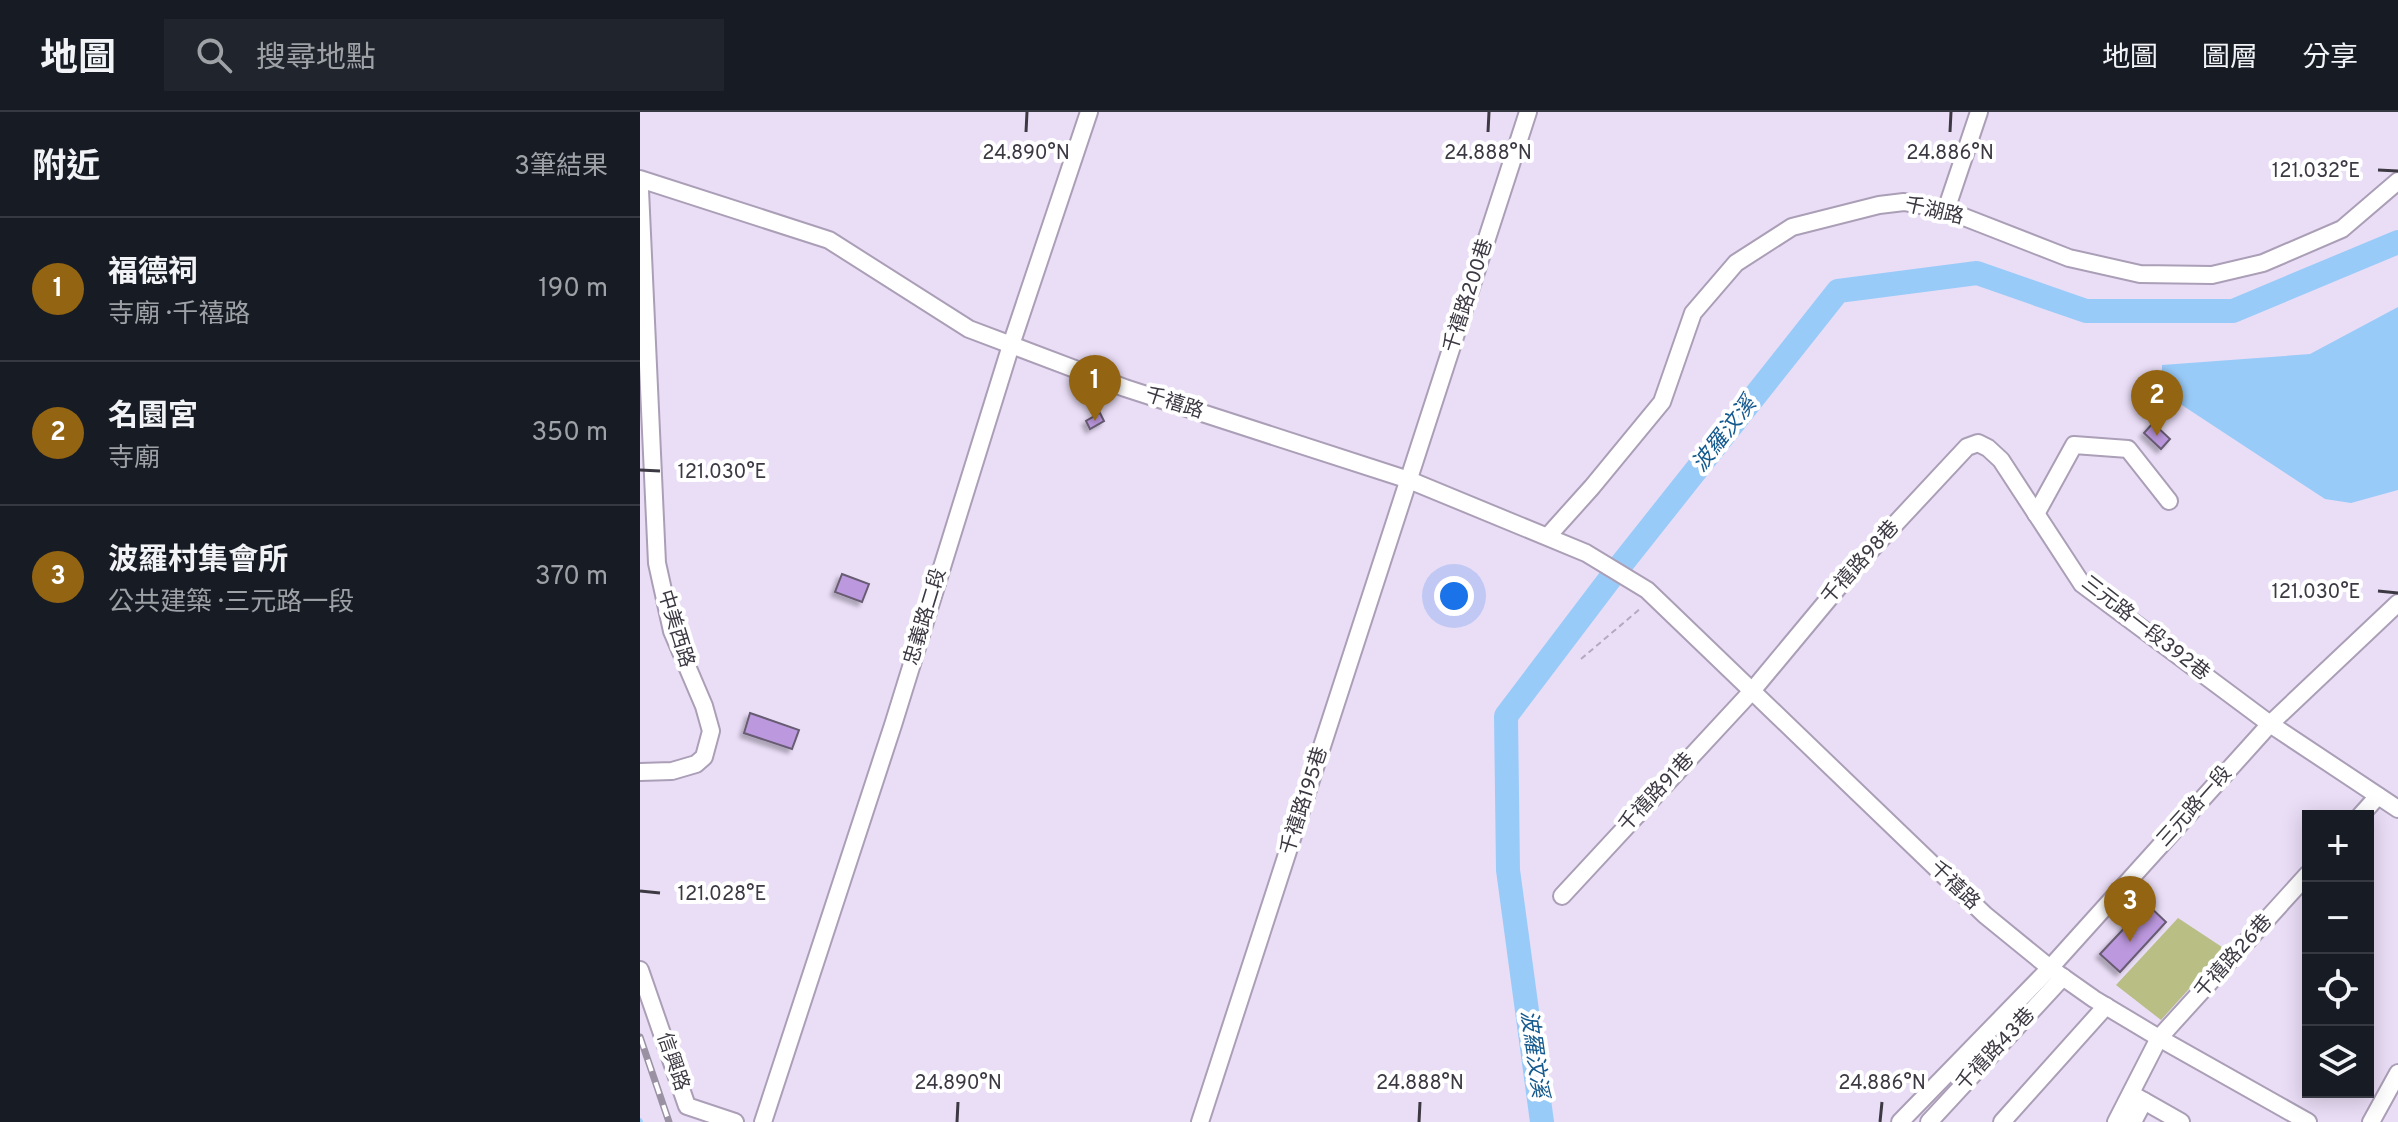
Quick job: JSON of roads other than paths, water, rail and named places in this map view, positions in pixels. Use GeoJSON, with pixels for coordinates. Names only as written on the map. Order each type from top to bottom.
{"type":"FeatureCollection","features":[{"type":"Feature","properties":{"kind":"street","name":"忠義路二段"},"geometry":{"type":"LineString","coordinates":[[763,1122],[893,725],[1011,345],[1089,112]]}},
{"type":"Feature","properties":{"kind":"street","name":"千禧路200巷"},"geometry":{"type":"LineString","coordinates":[[1409,480],[1528,112]]}},
{"type":"Feature","properties":{"kind":"street"},"geometry":{"type":"LineString","coordinates":[[1946,210],[1979,112]]}},
{"type":"Feature","properties":{"kind":"street","name":"千禧路"},"geometry":{"type":"LineString","coordinates":[[640,179],[829,240],[969,329],[1125,388],[1409,480],[1586,553],[1650,593],[1985,915],[2056,972],[2159,1038],[2308,1122]]}},
{"type":"Feature","properties":{"kind":"street","name":"千湖路"},"geometry":{"type":"LineString","coordinates":[[1548,536],[1662,402],[1693,313],[1736,263],[1792,227],[1879,205],[1904,202],[1946,210],[2069,258],[2140,274],[2212,275],[2263,263],[2342,229],[2398,181]]}},
{"type":"Feature","properties":{"kind":"street","name":"中美西路"},"geometry":{"type":"LineString","coordinates":[[640,190],[657,563],[672,631],[704,706],[711,731],[704,757],[696,764],[672,771],[640,772]]}},
{"type":"Feature","properties":{"kind":"street","name":"三元路一段392巷"},"geometry":{"type":"LineString","coordinates":[[1978,443],[2001,460],[2082,584],[2270,724],[2398,809]]}},
{"type":"Feature","properties":{"kind":"street","name":"千禧路98巷"},"geometry":{"type":"LineString","coordinates":[[1752,691],[1856,566],[1967,447],[1978,443]]}},
{"type":"Feature","properties":{"kind":"street"},"geometry":{"type":"LineString","coordinates":[[2036,514],[2074,445],[2128,449],[2169,501]]}},
{"type":"Feature","properties":{"kind":"street","name":"千禧路195巷"},"geometry":{"type":"LineString","coordinates":[[1200,1122],[1409,480]]}},
{"type":"Feature","properties":{"kind":"street","name":"三元路一段"},"geometry":{"type":"LineString","coordinates":[[1900,1122],[2056,972],[2270,724],[2398,603]]}},
{"type":"Feature","properties":{"kind":"street","name":"千禧路91巷"},"geometry":{"type":"LineString","coordinates":[[1562,896],[1752,691]]}},
{"type":"Feature","properties":{"kind":"street"},"geometry":{"type":"LineString","coordinates":[[2365,810],[2378,796]]}},
{"type":"Feature","properties":{"kind":"street","name":"千禧路26巷"},"geometry":{"type":"LineString","coordinates":[[2137,1097],[2159,1038],[2302,881]]}},
{"type":"Feature","properties":{"kind":"street","name":"信興路"},"geometry":{"type":"LineString","coordinates":[[640,970],[690,1114],[735,1122]]}},
{"type":"Feature","properties":{"kind":"street","name":"千禧路43巷"},"geometry":{"type":"LineString","coordinates":[[1933,1121],[2056,972]]}},
{"type":"Feature","properties":{"kind":"street"},"geometry":{"type":"LineString","coordinates":[[2002,1122],[2106,1006]]}},
{"type":"Feature","properties":{"kind":"street"},"geometry":{"type":"LineString","coordinates":[[2371,1122],[2398,1073]]}},
{"type":"Feature","properties":{"kind":"street"},"geometry":{"type":"LineString","coordinates":[[2116,1122],[2137,1097]]}},
{"type":"Feature","properties":{"kind":"street"},"geometry":{"type":"LineString","coordinates":[[2133,1122],[2137,1097]]}},
{"type":"Feature","properties":{"kind":"street"},"geometry":{"type":"LineString","coordinates":[[2137,1097],[2181,1122]]}},
{"type":"Feature","properties":{"kind":"water"},"geometry":{"type":"Polygon","coordinates":[[[2398,307],[2398,490],[2351,503],[2325,499],[2162,392],[2162,365],[2310,354],[2398,307]]]}},
{"type":"Feature","properties":{"kind":"waterway","name":"波羅汶溪"},"geometry":{"type":"LineString","coordinates":[[1542,1122],[1508,870],[1506,716],[1609,580],[1838,291],[1977,273],[2086,311],[2233,311],[2398,242]]}},
{"type":"Feature","properties":{"kind":"railway"},"geometry":{"type":"LineString","coordinates":[[640,1037],[669,1122]]}},
{"type":"Feature","properties":{"kind":"place","name":"福德祠"},"geometry":{"type":"Point","coordinates":[1095,421]}},
{"type":"Feature","properties":{"kind":"place","name":"名園宮"},"geometry":{"type":"Point","coordinates":[2157,436]}},
{"type":"Feature","properties":{"kind":"place","name":"波羅村集會所"},"geometry":{"type":"Point","coordinates":[2130,942]}}]}
